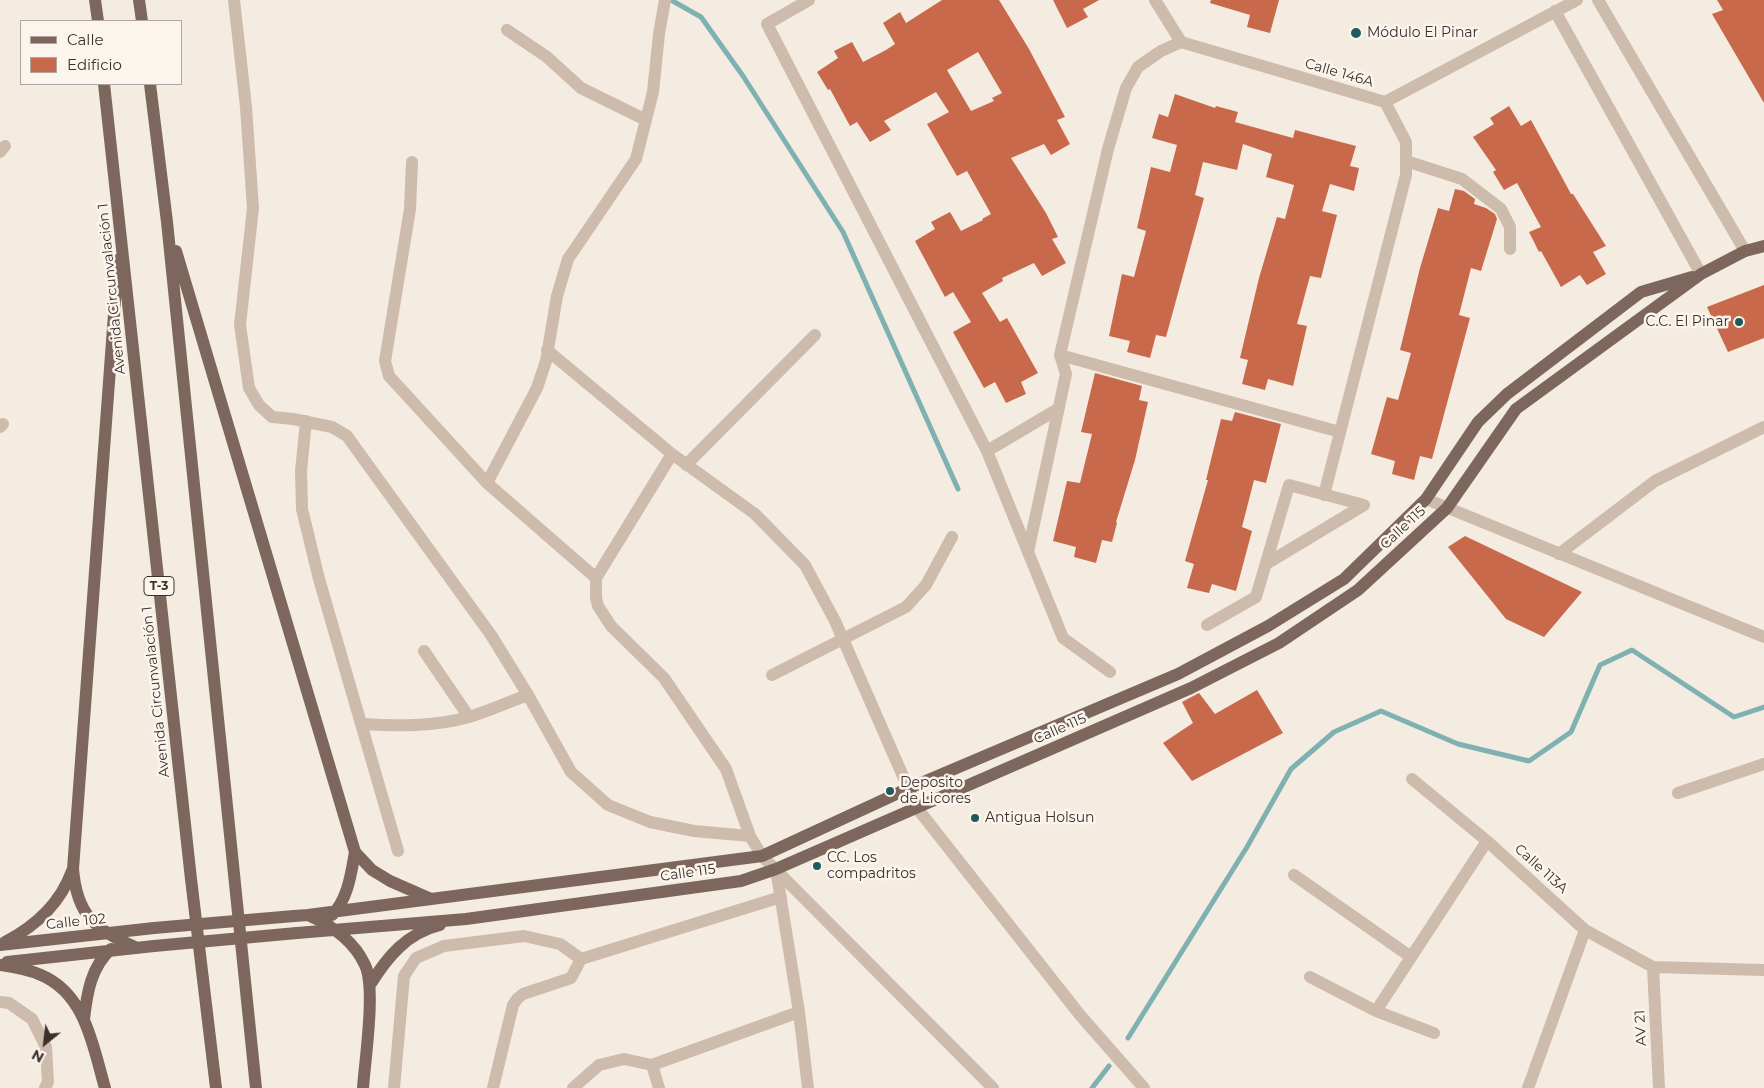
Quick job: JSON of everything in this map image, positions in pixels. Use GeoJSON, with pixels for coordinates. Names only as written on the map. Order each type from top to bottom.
{"type":"FeatureCollection","features":[{"type":"Feature","properties":{"kind":"main road"},"geometry":{"type":"LineString","coordinates":[[95,0],[98,20]]}},
{"type":"Feature","properties":{"kind":"main road"},"geometry":{"type":"LineString","coordinates":[[139,0],[142,20]]}},
{"type":"Feature","properties":{"kind":"main road","name":"Avenida Circunvalación 1"},"geometry":{"type":"LineString","coordinates":[[104,85],[191,879],[216,1088]]}},
{"type":"Feature","properties":{"kind":"main road"},"geometry":{"type":"LineString","coordinates":[[150,85],[167,222],[256,1088]]}},
{"type":"Feature","properties":{"kind":"main road"},"geometry":{"type":"LineString","coordinates":[[167,222],[355,852],[372,870],[390,881],[431,899]]}},
{"type":"Feature","properties":{"kind":"main road"},"geometry":{"type":"LineString","coordinates":[[120,228],[73,869],[74,885],[78,899],[95,925],[135,947]]}},
{"type":"Feature","properties":{"kind":"main road","name":"Calle 115"},"geometry":{"type":"LineString","coordinates":[[135,947],[466,919],[741,881],[776,869],[1191,688],[1278,643],[1358,590],[1447,508],[1516,409],[1701,274],[1745,251],[1764,246]]}},
{"type":"Feature","properties":{"kind":"main road","name":"Calle 115"},"geometry":{"type":"LineString","coordinates":[[154,928],[308,915],[762,856],[907,789],[1178,674],[1268,626],[1344,579],[1426,500],[1478,422],[1507,394],[1641,292],[1701,274]]}},
{"type":"Feature","properties":{"kind":"main road"},"geometry":{"type":"LineString","coordinates":[[303,932],[324,922],[335,911],[349,883],[355,852]]}},
{"type":"Feature","properties":{"kind":"main road"},"geometry":{"type":"LineString","coordinates":[[0,945],[16,937],[47,913],[60,898],[73,869]]}},
{"type":"Feature","properties":{"kind":"main road"},"geometry":{"type":"LineString","coordinates":[[308,915],[336,930],[346,939],[365,965],[370,985],[363,1088]]}},
{"type":"Feature","properties":{"kind":"main road"},"geometry":{"type":"LineString","coordinates":[[370,985],[383,964],[397,948],[411,938],[435,926],[466,919]]}},
{"type":"Feature","properties":{"kind":"main road","name":"Calle 102"},"geometry":{"type":"LineString","coordinates":[[0,945],[154,928]]}},
{"type":"Feature","properties":{"kind":"main road"},"geometry":{"type":"LineString","coordinates":[[84,1019],[86,994],[93,974],[101,960],[109,950],[135,931]]}},
{"type":"Feature","properties":{"kind":"main road"},"geometry":{"type":"LineString","coordinates":[[0,964],[135,947]]}},
{"type":"Feature","properties":{"kind":"main road"},"geometry":{"type":"LineString","coordinates":[[0,964],[24,969],[49,979],[60,986],[74,1001],[84,1019],[105,1088]]}},
{"type":"Feature","properties":{"kind":"street"},"geometry":{"type":"LineString","coordinates":[[234,0],[246,108],[252,208],[240,325],[249,388],[259,404],[272,417],[332,427],[347,436],[491,635],[528,694],[571,772],[608,805],[658,824],[694,831],[750,836]]}},
{"type":"Feature","properties":{"kind":"street"},"geometry":{"type":"LineString","coordinates":[[487,483],[537,388],[547,350],[557,296],[568,259],[636,159],[652,92],[658,34],[666,0]]}},
{"type":"Feature","properties":{"kind":"street"},"geometry":{"type":"LineString","coordinates":[[809,0],[767,24],[987,451],[1063,638],[1110,672]]}},
{"type":"Feature","properties":{"kind":"street"},"geometry":{"type":"LineString","coordinates":[[1028,552],[1066,374],[1060,355],[1108,149],[1126,88],[1138,67],[1160,51],[1181,42],[1155,0]]}},
{"type":"Feature","properties":{"kind":"street","name":"Calle 146A"},"geometry":{"type":"LineString","coordinates":[[1181,42],[1385,102],[1577,0]]}},
{"type":"Feature","properties":{"kind":"street"},"geometry":{"type":"LineString","coordinates":[[1598,0],[1745,251]]}},
{"type":"Feature","properties":{"kind":"street"},"geometry":{"type":"LineString","coordinates":[[1555,11],[1701,274]]}},
{"type":"Feature","properties":{"kind":"street"},"geometry":{"type":"LineString","coordinates":[[507,30],[547,57],[581,88],[646,120]]}},
{"type":"Feature","properties":{"kind":"street"},"geometry":{"type":"LineString","coordinates":[[1324,495],[1406,175],[1406,142],[1385,102]]}},
{"type":"Feature","properties":{"kind":"street"},"geometry":{"type":"LineString","coordinates":[[1406,161],[1462,179],[1501,209],[1510,227],[1510,249]]}},
{"type":"Feature","properties":{"kind":"street"},"geometry":{"type":"LineString","coordinates":[[412,162],[410,209],[385,361],[389,376],[487,483],[596,578]]}},
{"type":"Feature","properties":{"kind":"street"},"geometry":{"type":"LineString","coordinates":[[686,465],[815,335]]}},
{"type":"Feature","properties":{"kind":"street"},"geometry":{"type":"LineString","coordinates":[[547,350],[672,454],[755,514],[805,565],[843,640],[917,808],[1080,1015],[1144,1088]]}},
{"type":"Feature","properties":{"kind":"street"},"geometry":{"type":"LineString","coordinates":[[1060,355],[1340,432]]}},
{"type":"Feature","properties":{"kind":"street"},"geometry":{"type":"LineString","coordinates":[[987,451],[1058,409]]}},
{"type":"Feature","properties":{"kind":"street"},"geometry":{"type":"LineString","coordinates":[[306,422],[301,471],[302,509],[319,579],[398,851]]}},
{"type":"Feature","properties":{"kind":"street"},"geometry":{"type":"LineString","coordinates":[[1559,554],[1655,481],[1764,427]]}},
{"type":"Feature","properties":{"kind":"street"},"geometry":{"type":"LineString","coordinates":[[672,454],[596,578],[598,606],[612,626],[664,678],[726,769],[750,836],[762,856],[993,1088]]}},
{"type":"Feature","properties":{"kind":"street"},"geometry":{"type":"LineString","coordinates":[[1206,625],[1256,597],[1289,485],[1364,505],[1266,564]]}},
{"type":"Feature","properties":{"kind":"street"},"geometry":{"type":"LineString","coordinates":[[1426,500],[1764,637]]}},
{"type":"Feature","properties":{"kind":"street"},"geometry":{"type":"LineString","coordinates":[[772,675],[906,607],[926,585],[952,537]]}},
{"type":"Feature","properties":{"kind":"street"},"geometry":{"type":"LineString","coordinates":[[424,651],[469,717]]}},
{"type":"Feature","properties":{"kind":"street"},"geometry":{"type":"LineString","coordinates":[[361,724],[409,726],[446,722],[469,717],[528,694]]}},
{"type":"Feature","properties":{"kind":"street"},"geometry":{"type":"LineString","coordinates":[[1678,793],[1764,764]]}},
{"type":"Feature","properties":{"kind":"street","name":"Calle 113A"},"geometry":{"type":"LineString","coordinates":[[1412,779],[1487,841],[1586,930],[1653,967],[1764,970]]}},
{"type":"Feature","properties":{"kind":"street"},"geometry":{"type":"LineString","coordinates":[[1376,1011],[1487,841]]}},
{"type":"Feature","properties":{"kind":"street"},"geometry":{"type":"LineString","coordinates":[[776,869],[799,1012],[808,1088]]}},
{"type":"Feature","properties":{"kind":"street"},"geometry":{"type":"LineString","coordinates":[[1294,875],[1411,957]]}},
{"type":"Feature","properties":{"kind":"street"},"geometry":{"type":"LineString","coordinates":[[493,1088],[513,1006],[523,994],[570,978],[581,958],[781,898]]}},
{"type":"Feature","properties":{"kind":"street"},"geometry":{"type":"LineString","coordinates":[[1528,1088],[1586,930]]}},
{"type":"Feature","properties":{"kind":"street"},"geometry":{"type":"LineString","coordinates":[[394,1088],[404,976],[416,958],[444,946],[524,936],[560,944],[581,958]]}},
{"type":"Feature","properties":{"kind":"street","name":"AV 21"},"geometry":{"type":"LineString","coordinates":[[1653,967],[1659,1088]]}},
{"type":"Feature","properties":{"kind":"street"},"geometry":{"type":"LineString","coordinates":[[1310,977],[1376,1011],[1434,1033]]}},
{"type":"Feature","properties":{"kind":"street"},"geometry":{"type":"LineString","coordinates":[[0,1002],[9,1004],[32,1019],[46,1047],[48,1082],[46,1088]]}},
{"type":"Feature","properties":{"kind":"street"},"geometry":{"type":"LineString","coordinates":[[573,1088],[599,1064],[624,1059],[652,1065],[799,1012]]}},
{"type":"Feature","properties":{"kind":"street"},"geometry":{"type":"LineString","coordinates":[[652,1065],[659,1088]]}},
{"type":"Feature","properties":{"kind":"building"},"geometry":{"type":"Polygon","coordinates":[[[942,0],[999,0],[1029,49],[1065,117],[1057,120],[1070,144],[1051,155],[1044,144],[1011,158],[1046,213],[1058,237],[1052,239],[1066,263],[1042,276],[1034,263],[1002,278],[1003,281],[982,293],[1000,322],[1007,318],[1038,373],[1021,382],[1026,394],[1006,403],[995,382],[984,388],[953,332],[971,322],[953,292],[945,297],[915,241],[935,229],[931,222],[950,212],[961,231],[991,214],[967,171],[957,176],[927,124],[949,112],[936,92],[884,121],[891,130],[870,142],[857,122],[850,126],[830,89],[828,90],[817,72],[838,58],[834,51],[852,42],[863,62],[886,50],[895,44],[883,23],[900,12],[906,23],[942,0]],[[978,52],[947,70],[971,111],[994,101],[992,98],[1002,93],[978,52]]]}},
{"type":"Feature","properties":{"kind":"building"},"geometry":{"type":"Polygon","coordinates":[[[1053,0],[1099,0],[1083,9],[1088,17],[1067,28],[1053,0]]]}},
{"type":"Feature","properties":{"kind":"building"},"geometry":{"type":"Polygon","coordinates":[[[1211,0],[1279,0],[1270,33],[1247,27],[1250,15],[1210,3],[1211,0]]]}},
{"type":"Feature","properties":{"kind":"building"},"geometry":{"type":"Polygon","coordinates":[[[1717,0],[1764,0],[1764,103],[1712,14],[1723,10],[1717,0]]]}},
{"type":"Feature","properties":{"kind":"building"},"geometry":{"type":"Polygon","coordinates":[[[1175,94],[1215,108],[1216,106],[1238,112],[1235,122],[1293,138],[1295,130],[1356,146],[1350,166],[1359,168],[1354,191],[1330,184],[1322,211],[1337,215],[1321,278],[1310,276],[1297,324],[1307,326],[1293,386],[1268,379],[1265,390],[1242,384],[1248,360],[1240,358],[1259,278],[1277,217],[1285,219],[1294,185],[1266,177],[1272,154],[1243,144],[1237,170],[1203,162],[1195,195],[1204,198],[1166,337],[1156,335],[1150,358],[1127,352],[1130,341],[1109,336],[1122,274],[1134,277],[1146,231],[1137,228],[1151,167],[1170,172],[1177,145],[1152,138],[1159,114],[1168,117],[1175,94]]]}},
{"type":"Feature","properties":{"kind":"building"},"geometry":{"type":"Polygon","coordinates":[[[1509,106],[1521,126],[1531,120],[1571,194],[1573,194],[1606,246],[1593,252],[1606,274],[1587,285],[1580,275],[1561,287],[1529,232],[1541,227],[1517,183],[1504,190],[1493,172],[1496,170],[1473,137],[1494,124],[1490,118],[1509,106]]]}},
{"type":"Feature","properties":{"kind":"building"},"geometry":{"type":"Polygon","coordinates":[[[1455,189],[1464,191],[1475,199],[1474,204],[1486,208],[1495,214],[1497,219],[1481,271],[1471,268],[1459,315],[1470,318],[1432,459],[1420,456],[1414,480],[1392,474],[1395,461],[1371,454],[1387,397],[1398,400],[1411,353],[1400,350],[1420,268],[1438,208],[1449,211],[1455,189]]]}},
{"type":"Feature","properties":{"kind":"building","name":"C.C. El Pinar"},"geometry":{"type":"Polygon","coordinates":[[[1764,285],[1764,338],[1728,352],[1707,307],[1764,285]]]}},
{"type":"Feature","properties":{"kind":"building"},"geometry":{"type":"Polygon","coordinates":[[[1095,373],[1142,386],[1139,400],[1148,402],[1135,460],[1116,522],[1112,542],[1102,540],[1096,563],[1074,557],[1076,547],[1053,541],[1067,481],[1080,483],[1092,434],[1081,432],[1095,373]]]}},
{"type":"Feature","properties":{"kind":"building"},"geometry":{"type":"Polygon","coordinates":[[[1235,412],[1281,424],[1266,483],[1254,480],[1242,527],[1252,531],[1236,591],[1212,584],[1209,593],[1187,588],[1194,564],[1185,561],[1208,480],[1206,480],[1221,419],[1232,421],[1235,412]]]}},
{"type":"Feature","properties":{"kind":"building"},"geometry":{"type":"Polygon","coordinates":[[[1465,536],[1582,592],[1544,637],[1506,619],[1448,547],[1465,536]]]}},
{"type":"Feature","properties":{"kind":"building"},"geometry":{"type":"Polygon","coordinates":[[[1257,690],[1283,733],[1192,781],[1163,743],[1193,723],[1182,702],[1199,693],[1215,714],[1257,690]]]}},
{"type":"Feature","properties":{"kind":"waterway"},"geometry":{"type":"LineString","coordinates":[[671,0],[701,17],[743,76],[843,232],[958,489]]}},
{"type":"Feature","properties":{"kind":"waterway"},"geometry":{"type":"LineString","coordinates":[[1128,1038],[1247,847],[1291,769],[1334,732],[1381,711],[1458,744],[1529,761],[1571,732],[1600,665],[1632,650],[1734,717],[1764,707]]}},
{"type":"Feature","properties":{"kind":"waterway"},"geometry":{"type":"LineString","coordinates":[[1092,1088],[1109,1066]]}},
{"type":"Feature","properties":{"kind":"place","name":"Módulo El Pinar"},"geometry":{"type":"Point","coordinates":[1356,33]}},
{"type":"Feature","properties":{"kind":"place","name":"C.C. El Pinar"},"geometry":{"type":"Point","coordinates":[1739,322]}},
{"type":"Feature","properties":{"kind":"place","name":"Deposito de Licores"},"geometry":{"type":"Point","coordinates":[890,791]}},
{"type":"Feature","properties":{"kind":"place","name":"Antigua Holsun"},"geometry":{"type":"Point","coordinates":[975,818]}},
{"type":"Feature","properties":{"kind":"place","name":"CC. Los compadritos"},"geometry":{"type":"Point","coordinates":[817,866]}}]}
